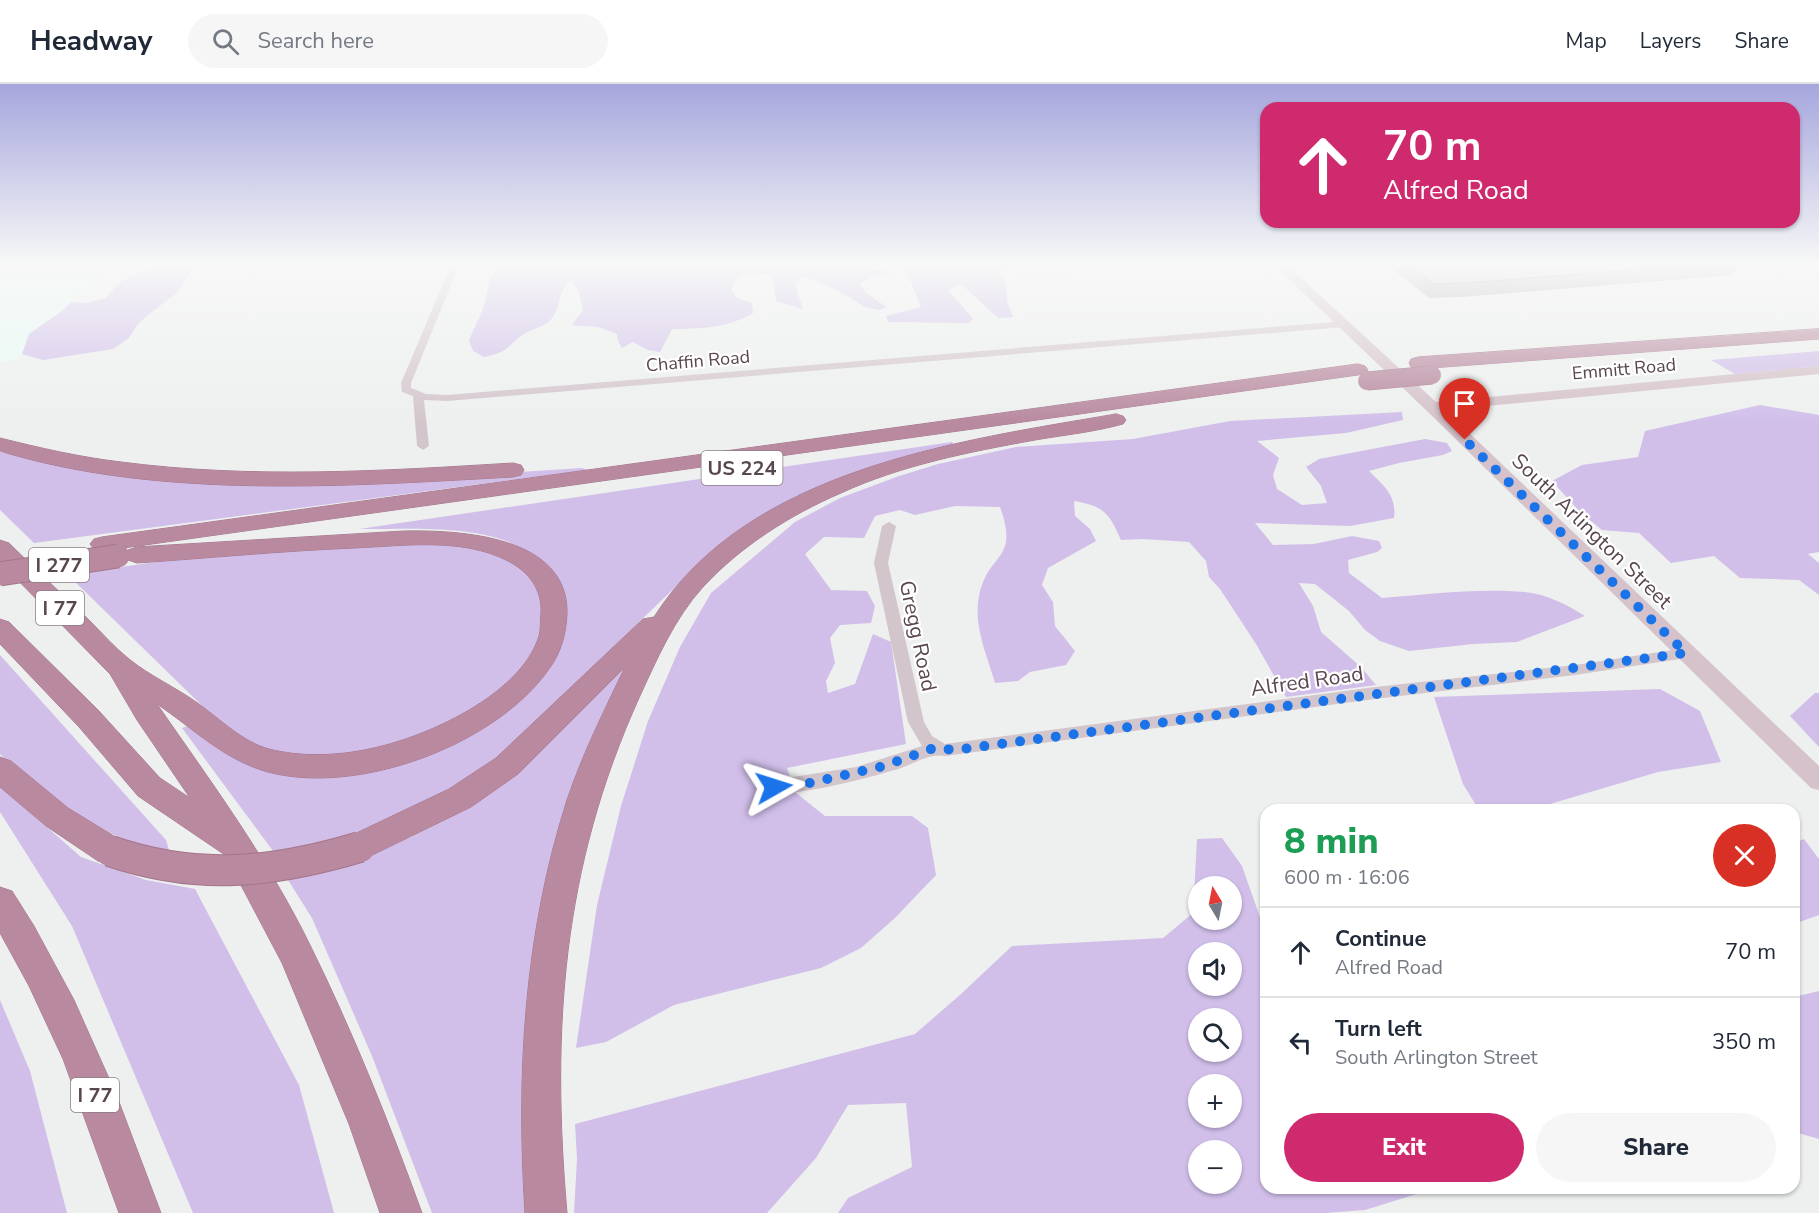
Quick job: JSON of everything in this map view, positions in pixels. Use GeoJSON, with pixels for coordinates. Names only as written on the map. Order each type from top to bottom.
{"type":"FeatureCollection","features":[{"type":"Feature","properties":{"kind":"highway"},"geometry":{"type":"LineString","coordinates":[[1680,343],[1819,328]]}},
{"type":"Feature","properties":{"kind":"highway","name":"US 224"},"geometry":{"type":"LineString","coordinates":[[110,550],[741,453],[1362,375],[1680,343],[1819,334]]}},
{"type":"Feature","properties":{"kind":"highway","name":"US 224"},"geometry":{"type":"LineString","coordinates":[[1424,369],[1819,345]]}},
{"type":"Feature","properties":{"kind":"highway","name":"US 224"},"geometry":{"type":"LineString","coordinates":[[0,558],[110,550],[1236,399],[1362,375]]}},
{"type":"Feature","properties":{"kind":"highway"},"geometry":{"type":"LineString","coordinates":[[0,770],[57,817],[110,851],[162,868],[224,872],[292,865],[360,848],[460,798],[507,766],[575,703],[714,564],[775,518],[814,497],[874,473],[991,443],[1236,399]]}},
{"type":"Feature","properties":{"kind":"highway"},"geometry":{"type":"LineString","coordinates":[[0,444],[63,460],[131,470],[279,479],[436,475],[741,453]]}},
{"type":"Feature","properties":{"kind":"highway"},"geometry":{"type":"LineString","coordinates":[[110,550],[365,540],[430,539],[472,542],[509,551],[536,569],[546,579],[552,590],[555,612],[551,638],[540,660],[513,692],[485,713],[445,736],[420,747],[370,760],[339,765],[287,764],[247,753],[230,744],[161,692],[120,667]]}},
{"type":"Feature","properties":{"kind":"highway","name":"I 77"},"geometry":{"type":"LineString","coordinates":[[0,548],[120,667],[240,850],[297,955],[328,1023],[369,1124],[401,1213]]}},
{"type":"Feature","properties":{"kind":"highway","name":"I 277"},"geometry":{"type":"LineString","coordinates":[[0,574],[110,550]]}},
{"type":"Feature","properties":{"kind":"highway"},"geometry":{"type":"LineString","coordinates":[[546,1213],[541,1103],[543,1024],[554,928],[566,862],[582,802],[606,737],[637,672],[681,597]]}},
{"type":"Feature","properties":{"kind":"highway"},"geometry":{"type":"LineString","coordinates":[[0,628],[89,719],[149,787],[240,850]]}},
{"type":"Feature","properties":{"kind":"highway","name":"I 77"},"geometry":{"type":"LineString","coordinates":[[3,910],[44,979],[73,1041],[118,1150],[140,1213]]}},
{"type":"Feature","properties":{"kind":"main road","name":"South Arlington Street"},"geometry":{"type":"LineString","coordinates":[[1338,318],[1819,782]]}},
{"type":"Feature","properties":{"kind":"main road","name":"Emmitt Road"},"geometry":{"type":"LineString","coordinates":[[1432,407],[1819,370]]}},
{"type":"Feature","properties":{"kind":"street"},"geometry":{"type":"LineString","coordinates":[[423,446],[418,396],[406,390],[406,383],[433,318]]}},
{"type":"Feature","properties":{"kind":"street","name":"Chaffin Road"},"geometry":{"type":"LineString","coordinates":[[418,396],[447,398],[1345,324]]}},
{"type":"Feature","properties":{"kind":"street","name":"Gregg Road"},"geometry":{"type":"LineString","coordinates":[[889,526],[881,558],[885,587],[916,722],[924,741],[934,748]]}},
{"type":"Feature","properties":{"kind":"street","name":"Alfred Road"},"geometry":{"type":"LineString","coordinates":[[934,748],[955,750],[1686,653]]}},
{"type":"Feature","properties":{"kind":"street"},"geometry":{"type":"LineString","coordinates":[[774,787],[810,783],[884,766],[934,748]]}},
{"type":"Feature","properties":{"kind":"shaded area"},"geometry":{"type":"Polygon","coordinates":[[[0,318],[55,318],[16,360],[0,362],[0,318]]]}},
{"type":"Feature","properties":{"kind":"shaded area"},"geometry":{"type":"Polygon","coordinates":[[[52,318],[145,318],[129,338],[113,349],[43,360],[22,354],[29,334],[52,318]]]}},
{"type":"Feature","properties":{"kind":"shaded area"},"geometry":{"type":"Polygon","coordinates":[[[479,318],[552,318],[543,325],[524,334],[503,351],[492,355],[484,357],[473,351],[469,340],[479,318]]]}},
{"type":"Feature","properties":{"kind":"shaded area"},"geometry":{"type":"Polygon","coordinates":[[[577,318],[744,318],[724,325],[672,329],[660,352],[648,350],[633,342],[622,348],[617,334],[598,327],[572,325],[577,318]]]}},
{"type":"Feature","properties":{"kind":"shaded area"},"geometry":{"type":"Polygon","coordinates":[[[887,318],[973,319],[969,323],[888,322],[887,318]]]}},
{"type":"Feature","properties":{"kind":"shaded area"},"geometry":{"type":"Polygon","coordinates":[[[1819,351],[1819,366],[1735,374],[1711,360],[1819,351]]]}},
{"type":"Feature","properties":{"kind":"shaded area"},"geometry":{"type":"Polygon","coordinates":[[[1760,405],[1819,415],[1819,552],[1808,554],[1819,563],[1819,595],[1799,580],[1740,578],[1714,556],[1671,563],[1639,533],[1602,530],[1580,512],[1552,481],[1582,465],[1638,457],[1645,431],[1760,405]]]}},
{"type":"Feature","properties":{"kind":"shaded area"},"geometry":{"type":"Polygon","coordinates":[[[1402,412],[1403,420],[1346,433],[1257,441],[1279,458],[1273,475],[1277,489],[1302,505],[1327,503],[1321,486],[1306,467],[1319,459],[1425,439],[1447,443],[1452,451],[1369,471],[1391,497],[1394,518],[1350,526],[1255,523],[1273,545],[1314,544],[1352,536],[1379,541],[1382,548],[1377,552],[1348,560],[1349,573],[1382,598],[1471,591],[1525,592],[1556,601],[1585,616],[1517,642],[1409,651],[1380,641],[1365,630],[1349,611],[1315,584],[1299,583],[1313,606],[1321,632],[1361,667],[1376,685],[1286,697],[1256,644],[1220,589],[1209,577],[1206,561],[1189,542],[1121,540],[1113,523],[1104,512],[1092,505],[1074,501],[1075,516],[1090,529],[1096,541],[1048,568],[1042,585],[1053,602],[1055,626],[1075,651],[1066,665],[1030,672],[1018,681],[995,683],[979,629],[978,607],[983,582],[1005,547],[1005,525],[1000,507],[955,506],[915,515],[900,510],[875,516],[864,538],[824,537],[805,554],[831,590],[867,591],[875,606],[871,623],[840,625],[830,638],[835,663],[826,681],[828,693],[855,684],[873,634],[891,642],[906,744],[787,768],[795,792],[825,816],[912,816],[928,828],[936,875],[895,918],[861,948],[821,968],[674,1005],[606,1042],[576,1048],[597,905],[621,806],[648,721],[680,647],[711,593],[795,522],[840,498],[899,476],[938,464],[1016,447],[1133,439],[1230,421],[1402,412]]]}},
{"type":"Feature","properties":{"kind":"shaded area"},"geometry":{"type":"Polygon","coordinates":[[[952,442],[956,447],[796,496],[736,534],[693,570],[637,624],[591,677],[479,778],[419,813],[342,840],[273,851],[182,728],[191,725],[243,759],[405,757],[549,657],[555,599],[554,582],[530,553],[509,542],[459,531],[359,529],[952,442]]]}},
{"type":"Feature","properties":{"kind":"shaded area"},"geometry":{"type":"Polygon","coordinates":[[[0,452],[139,475],[422,478],[582,468],[588,470],[34,543],[0,510],[0,452]]]}},
{"type":"Feature","properties":{"kind":"shaded area"},"geometry":{"type":"Polygon","coordinates":[[[430,544],[477,547],[506,556],[531,571],[547,600],[547,622],[530,662],[471,717],[385,751],[324,758],[255,748],[226,729],[68,575],[162,561],[320,548],[430,544]]]}},
{"type":"Feature","properties":{"kind":"shaded area"},"geometry":{"type":"Polygon","coordinates":[[[632,653],[585,763],[533,1213],[432,1213],[372,1056],[312,918],[288,880],[411,837],[445,817],[632,653]]]}},
{"type":"Feature","properties":{"kind":"shaded area"},"geometry":{"type":"Polygon","coordinates":[[[0,655],[166,840],[170,853],[123,839],[78,816],[56,802],[0,754],[0,655]]]}},
{"type":"Feature","properties":{"kind":"shaded area"},"geometry":{"type":"Polygon","coordinates":[[[1660,689],[1700,711],[1721,762],[1658,772],[1550,804],[1475,804],[1463,784],[1434,697],[1660,689]]]}},
{"type":"Feature","properties":{"kind":"shaded area"},"geometry":{"type":"Polygon","coordinates":[[[1815,693],[1819,693],[1819,747],[1790,716],[1815,693]]]}},
{"type":"Feature","properties":{"kind":"shaded area"},"geometry":{"type":"Polygon","coordinates":[[[0,786],[81,857],[146,880],[195,889],[299,1085],[334,1213],[193,1213],[72,926],[0,812],[0,786]]]}},
{"type":"Feature","properties":{"kind":"shaded area"},"geometry":{"type":"Polygon","coordinates":[[[1222,838],[1242,866],[1260,917],[1260,1194],[1417,1194],[1365,1210],[1325,1213],[838,1213],[848,1198],[912,1167],[906,1103],[848,1105],[816,1158],[767,1213],[574,1213],[577,1159],[575,1124],[915,1034],[1012,946],[1163,938],[1188,917],[1188,930],[1242,930],[1242,876],[1195,876],[1197,839],[1222,838]]]}},
{"type":"Feature","properties":{"kind":"shaded area"},"geometry":{"type":"Polygon","coordinates":[[[1804,839],[1819,859],[1819,915],[1800,922],[1800,841],[1804,839]]]}},
{"type":"Feature","properties":{"kind":"shaded area"},"geometry":{"type":"Polygon","coordinates":[[[1819,991],[1819,1139],[1800,1134],[1800,996],[1819,991]]]}},
{"type":"Feature","properties":{"kind":"shaded area"},"geometry":{"type":"Polygon","coordinates":[[[0,1000],[30,1071],[67,1213],[0,1213],[0,1000]]]}},
{"type":"Feature","properties":{"kind":"route"},"geometry":{"type":"LineString","coordinates":[[774,787],[810,783],[884,766],[916,757],[934,748],[955,750],[1374,693],[1575,670],[1686,653],[1465,440]]}}]}
